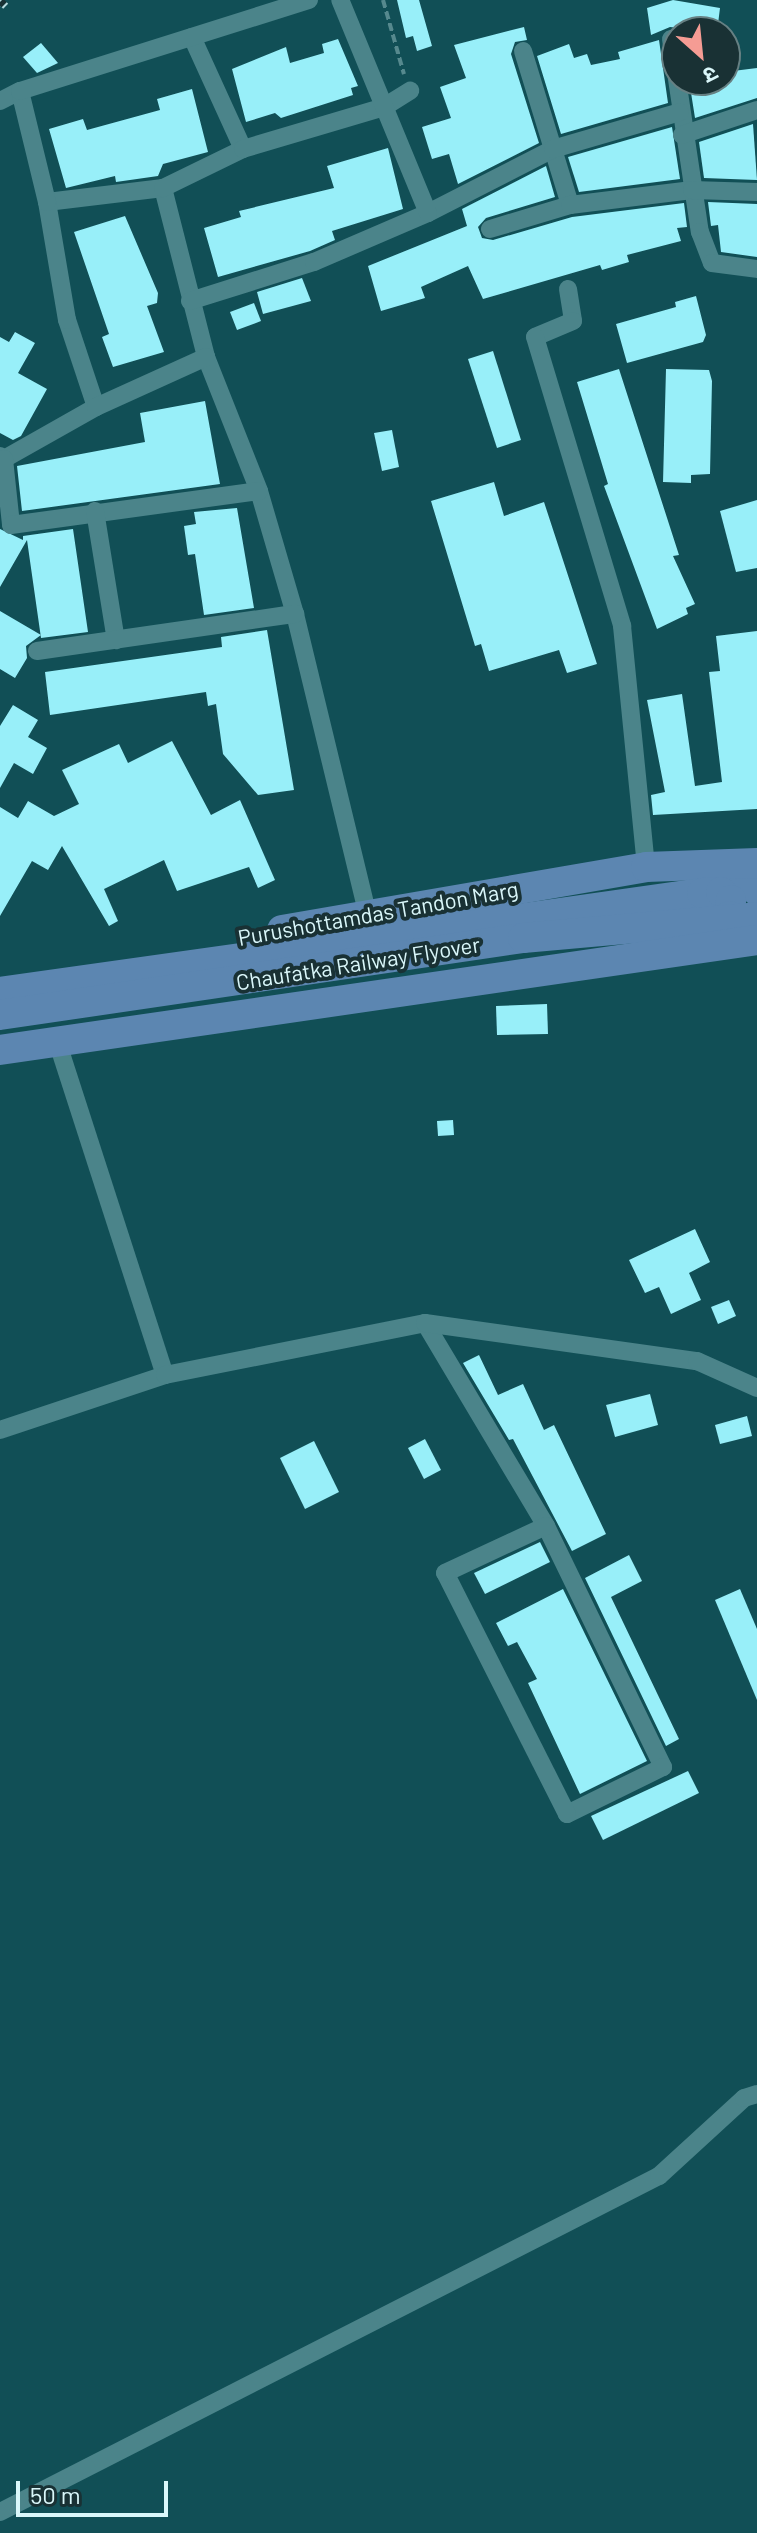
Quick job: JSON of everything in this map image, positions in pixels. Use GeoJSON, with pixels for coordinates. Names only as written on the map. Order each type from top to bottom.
{"type":"FeatureCollection","features":[{"type":"Feature","properties":{"kind":"main road"},"geometry":{"type":"LineString","coordinates":[[698,863],[741,876],[757,891]]}},
{"type":"Feature","properties":{"kind":"main road","name":"Purushottamdas Tandon Marg"},"geometry":{"type":"LineString","coordinates":[[0,975],[371,926],[646,867],[757,863]]}},
{"type":"Feature","properties":{"kind":"main road"},"geometry":{"type":"LineString","coordinates":[[0,992],[371,926],[721,892],[731,900],[732,910],[717,923]]}},
{"type":"Feature","properties":{"kind":"main road"},"geometry":{"type":"LineString","coordinates":[[717,923],[757,909]]}},
{"type":"Feature","properties":{"kind":"main road"},"geometry":{"type":"LineString","coordinates":[[717,923],[757,917]]}},
{"type":"Feature","properties":{"kind":"main road","name":"Chaufatka Railway Flyover"},"geometry":{"type":"LineString","coordinates":[[0,1015],[523,938],[717,923]]}},
{"type":"Feature","properties":{"kind":"main road"},"geometry":{"type":"LineString","coordinates":[[0,1050],[757,940]]}},
{"type":"Feature","properties":{"kind":"street"},"geometry":{"type":"LineString","coordinates":[[0,101],[20,91],[309,0]]}},
{"type":"Feature","properties":{"kind":"street"},"geometry":{"type":"LineString","coordinates":[[340,0],[428,213]]}},
{"type":"Feature","properties":{"kind":"street"},"geometry":{"type":"LineString","coordinates":[[192,37],[243,149]]}},
{"type":"Feature","properties":{"kind":"street"},"geometry":{"type":"LineString","coordinates":[[523,51],[570,205]]}},
{"type":"Feature","properties":{"kind":"street"},"geometry":{"type":"LineString","coordinates":[[20,91],[47,202],[67,320],[96,407]]}},
{"type":"Feature","properties":{"kind":"street"},"geometry":{"type":"LineString","coordinates":[[47,202],[163,188],[243,149],[384,107],[410,91]]}},
{"type":"Feature","properties":{"kind":"street"},"geometry":{"type":"LineString","coordinates":[[678,96],[692,190],[712,263],[757,269]]}},
{"type":"Feature","properties":{"kind":"street"},"geometry":{"type":"LineString","coordinates":[[682,135],[757,110]]}},
{"type":"Feature","properties":{"kind":"street"},"geometry":{"type":"LineString","coordinates":[[190,301],[314,262],[428,213],[553,149],[680,112]]}},
{"type":"Feature","properties":{"kind":"street"},"geometry":{"type":"LineString","coordinates":[[163,188],[206,357],[259,491],[295,614],[371,926]]}},
{"type":"Feature","properties":{"kind":"street"},"geometry":{"type":"LineString","coordinates":[[490,229],[570,205],[692,190],[757,192]]}},
{"type":"Feature","properties":{"kind":"street"},"geometry":{"type":"LineString","coordinates":[[568,289],[573,321],[535,337],[622,626],[646,867]]}},
{"type":"Feature","properties":{"kind":"street"},"geometry":{"type":"LineString","coordinates":[[206,357],[96,407],[1,459],[11,525],[95,511],[259,491]]}},
{"type":"Feature","properties":{"kind":"street"},"geometry":{"type":"LineString","coordinates":[[95,511],[116,640]]}},
{"type":"Feature","properties":{"kind":"street"},"geometry":{"type":"LineString","coordinates":[[37,651],[295,614]]}},
{"type":"Feature","properties":{"kind":"street"},"geometry":{"type":"LineString","coordinates":[[57,1041],[165,1375]]}},
{"type":"Feature","properties":{"kind":"street"},"geometry":{"type":"LineString","coordinates":[[425,1323],[546,1526],[663,1767],[567,1814],[445,1573],[546,1526]]}},
{"type":"Feature","properties":{"kind":"street"},"geometry":{"type":"LineString","coordinates":[[0,1430],[165,1375],[425,1323],[697,1361],[757,1388]]}},
{"type":"Feature","properties":{"kind":"street"},"geometry":{"type":"LineString","coordinates":[[0,2512],[659,2176],[744,2098],[757,2094]]}},
{"type":"Feature","properties":{"kind":"path"},"geometry":{"type":"LineString","coordinates":[[383,0],[410,91]]}},
{"type":"Feature","properties":{"kind":"building"},"geometry":{"type":"Polygon","coordinates":[[[397,0],[419,0],[432,46],[417,51],[413,36],[406,38],[397,0]]]}},
{"type":"Feature","properties":{"kind":"building"},"geometry":{"type":"Polygon","coordinates":[[[673,0],[720,8],[719,16],[661,16],[661,31],[651,35],[647,8],[673,0]]]}},
{"type":"Feature","properties":{"kind":"building"},"geometry":{"type":"Polygon","coordinates":[[[524,27],[527,40],[515,42],[511,54],[539,143],[458,184],[449,154],[432,159],[422,127],[451,118],[440,87],[466,78],[454,45],[524,27]]]}},
{"type":"Feature","properties":{"kind":"building"},"geometry":{"type":"Polygon","coordinates":[[[338,39],[358,86],[351,88],[353,95],[281,118],[275,113],[246,122],[232,69],[286,47],[290,63],[324,53],[322,44],[338,39]]]}},
{"type":"Feature","properties":{"kind":"building"},"geometry":{"type":"Polygon","coordinates":[[[659,40],[661,96],[667,96],[668,103],[561,134],[537,56],[569,44],[574,58],[587,54],[591,65],[620,59],[618,52],[659,40]]]}},
{"type":"Feature","properties":{"kind":"building"},"geometry":{"type":"Polygon","coordinates":[[[41,43],[58,63],[37,73],[23,57],[41,43]]]}},
{"type":"Feature","properties":{"kind":"building"},"geometry":{"type":"Polygon","coordinates":[[[757,68],[757,98],[695,118],[692,96],[741,96],[741,70],[757,68]]]}},
{"type":"Feature","properties":{"kind":"building"},"geometry":{"type":"Polygon","coordinates":[[[192,89],[208,152],[163,164],[158,176],[116,182],[115,176],[66,188],[49,129],[83,119],[87,130],[160,110],[157,99],[192,89]]]}},
{"type":"Feature","properties":{"kind":"building"},"geometry":{"type":"Polygon","coordinates":[[[753,124],[757,180],[704,178],[699,142],[753,124]]]}},
{"type":"Feature","properties":{"kind":"building"},"geometry":{"type":"Polygon","coordinates":[[[672,127],[680,179],[579,192],[568,157],[672,127]]]}},
{"type":"Feature","properties":{"kind":"building"},"geometry":{"type":"Polygon","coordinates":[[[388,148],[403,209],[332,231],[335,240],[310,251],[218,277],[204,228],[241,217],[239,211],[334,188],[327,166],[388,148]]]}},
{"type":"Feature","properties":{"kind":"building"},"geometry":{"type":"Polygon","coordinates":[[[546,166],[555,197],[486,218],[478,227],[482,238],[493,240],[572,217],[684,203],[687,227],[677,228],[681,241],[627,255],[629,262],[602,270],[600,265],[483,299],[468,266],[421,287],[425,298],[381,311],[368,266],[467,226],[462,209],[546,166]]]}},
{"type":"Feature","properties":{"kind":"building"},"geometry":{"type":"Polygon","coordinates":[[[708,202],[757,204],[757,257],[721,252],[718,225],[711,226],[708,202]]]}},
{"type":"Feature","properties":{"kind":"building"},"geometry":{"type":"Polygon","coordinates":[[[125,216],[158,293],[157,303],[147,306],[164,352],[113,367],[102,337],[109,334],[74,232],[125,216]]]}},
{"type":"Feature","properties":{"kind":"building"},"geometry":{"type":"Polygon","coordinates":[[[302,278],[311,301],[263,314],[257,292],[302,278]]]}},
{"type":"Feature","properties":{"kind":"building"},"geometry":{"type":"Polygon","coordinates":[[[696,296],[706,335],[703,342],[627,363],[616,324],[676,307],[675,302],[696,296]]]}},
{"type":"Feature","properties":{"kind":"building"},"geometry":{"type":"Polygon","coordinates":[[[254,303],[261,321],[237,330],[230,312],[254,303]]]}},
{"type":"Feature","properties":{"kind":"building"},"geometry":{"type":"Polygon","coordinates":[[[15,332],[35,343],[18,373],[47,389],[21,436],[13,440],[0,433],[0,337],[9,342],[15,332]]]}},
{"type":"Feature","properties":{"kind":"building"},"geometry":{"type":"Polygon","coordinates":[[[493,351],[521,440],[497,448],[468,359],[493,351]]]}},
{"type":"Feature","properties":{"kind":"building"},"geometry":{"type":"Polygon","coordinates":[[[619,369],[679,555],[673,556],[695,604],[686,608],[688,614],[657,629],[604,486],[608,484],[577,382],[619,369]]]}},
{"type":"Feature","properties":{"kind":"building"},"geometry":{"type":"Polygon","coordinates":[[[666,369],[709,370],[712,381],[710,474],[691,475],[691,483],[663,482],[666,369]]]}},
{"type":"Feature","properties":{"kind":"building"},"geometry":{"type":"Polygon","coordinates":[[[205,401],[220,484],[22,511],[17,466],[145,442],[140,413],[205,401]]]}},
{"type":"Feature","properties":{"kind":"building"},"geometry":{"type":"Polygon","coordinates":[[[392,430],[399,467],[382,471],[374,433],[392,430]]]}},
{"type":"Feature","properties":{"kind":"building"},"geometry":{"type":"Polygon","coordinates":[[[494,482],[504,516],[544,502],[597,664],[567,673],[559,650],[489,671],[481,644],[475,646],[431,501],[494,482]]]}},
{"type":"Feature","properties":{"kind":"building"},"geometry":{"type":"Polygon","coordinates":[[[757,500],[757,568],[736,572],[720,511],[757,500]]]}},
{"type":"Feature","properties":{"kind":"building"},"geometry":{"type":"Polygon","coordinates":[[[237,508],[254,608],[204,615],[195,554],[188,555],[184,526],[196,524],[194,512],[237,508]]]}},
{"type":"Feature","properties":{"kind":"building"},"geometry":{"type":"Polygon","coordinates":[[[0,529],[23,540],[23,536],[73,529],[88,632],[41,638],[27,540],[0,587],[0,529]]]}},
{"type":"Feature","properties":{"kind":"building"},"geometry":{"type":"Polygon","coordinates":[[[0,611],[41,635],[26,646],[27,658],[15,678],[0,669],[0,611]]]}},
{"type":"Feature","properties":{"kind":"building"},"geometry":{"type":"Polygon","coordinates":[[[267,630],[294,790],[258,795],[223,754],[216,704],[208,706],[206,692],[50,715],[45,672],[222,647],[221,637],[267,630]]]}},
{"type":"Feature","properties":{"kind":"building"},"geometry":{"type":"Polygon","coordinates":[[[757,631],[757,809],[653,815],[651,795],[665,792],[647,700],[682,694],[695,786],[722,782],[709,672],[720,671],[716,636],[757,631]]]}},
{"type":"Feature","properties":{"kind":"building"},"geometry":{"type":"Polygon","coordinates":[[[13,705],[38,720],[28,737],[47,748],[33,774],[14,763],[0,788],[0,726],[13,705]]]}},
{"type":"Feature","properties":{"kind":"building"},"geometry":{"type":"Polygon","coordinates":[[[172,741],[211,815],[240,800],[275,880],[258,888],[249,867],[177,891],[164,860],[104,889],[118,921],[109,926],[62,846],[48,870],[32,861],[0,916],[0,807],[18,818],[28,801],[54,816],[79,804],[62,770],[119,744],[128,763],[172,741]]]}},
{"type":"Feature","properties":{"kind":"building"},"geometry":{"type":"Polygon","coordinates":[[[547,1004],[548,1034],[497,1035],[496,1006],[547,1004]]]}},
{"type":"Feature","properties":{"kind":"building"},"geometry":{"type":"Polygon","coordinates":[[[453,1120],[454,1135],[438,1136],[437,1121],[453,1120]]]}},
{"type":"Feature","properties":{"kind":"building"},"geometry":{"type":"Polygon","coordinates":[[[695,1229],[710,1262],[689,1273],[701,1300],[671,1314],[659,1287],[645,1293],[629,1260],[695,1229]]]}},
{"type":"Feature","properties":{"kind":"building"},"geometry":{"type":"Polygon","coordinates":[[[729,1300],[736,1316],[718,1324],[711,1307],[729,1300]]]}},
{"type":"Feature","properties":{"kind":"building"},"geometry":{"type":"Polygon","coordinates":[[[479,1355],[498,1395],[523,1384],[544,1430],[554,1425],[606,1534],[572,1551],[513,1439],[509,1440],[463,1363],[479,1355]]]}},
{"type":"Feature","properties":{"kind":"building"},"geometry":{"type":"Polygon","coordinates":[[[650,1394],[658,1425],[615,1437],[606,1405],[650,1394]]]}},
{"type":"Feature","properties":{"kind":"building"},"geometry":{"type":"Polygon","coordinates":[[[747,1416],[752,1436],[720,1444],[715,1425],[747,1416]]]}},
{"type":"Feature","properties":{"kind":"building"},"geometry":{"type":"Polygon","coordinates":[[[425,1439],[441,1470],[424,1479],[408,1448],[425,1439]]]}},
{"type":"Feature","properties":{"kind":"building"},"geometry":{"type":"Polygon","coordinates":[[[314,1441],[339,1492],[305,1509],[280,1458],[314,1441]]]}},
{"type":"Feature","properties":{"kind":"building"},"geometry":{"type":"Polygon","coordinates":[[[540,1542],[550,1562],[485,1594],[474,1573],[540,1542]]]}},
{"type":"Feature","properties":{"kind":"building"},"geometry":{"type":"Polygon","coordinates":[[[629,1555],[642,1581],[611,1597],[679,1739],[666,1746],[585,1578],[629,1555]]]}},
{"type":"Feature","properties":{"kind":"building"},"geometry":{"type":"Polygon","coordinates":[[[563,1589],[647,1761],[580,1794],[528,1683],[537,1679],[517,1642],[508,1646],[496,1623],[563,1589]]]}},
{"type":"Feature","properties":{"kind":"building"},"geometry":{"type":"Polygon","coordinates":[[[740,1589],[757,1629],[757,1700],[715,1600],[740,1589]]]}},
{"type":"Feature","properties":{"kind":"building"},"geometry":{"type":"Polygon","coordinates":[[[688,1771],[699,1793],[603,1840],[591,1816],[688,1771]]]}},
{"type":"Feature","properties":{"kind":"railway"},"geometry":{"type":"LineString","coordinates":[[0,5],[5,0]]}}]}
